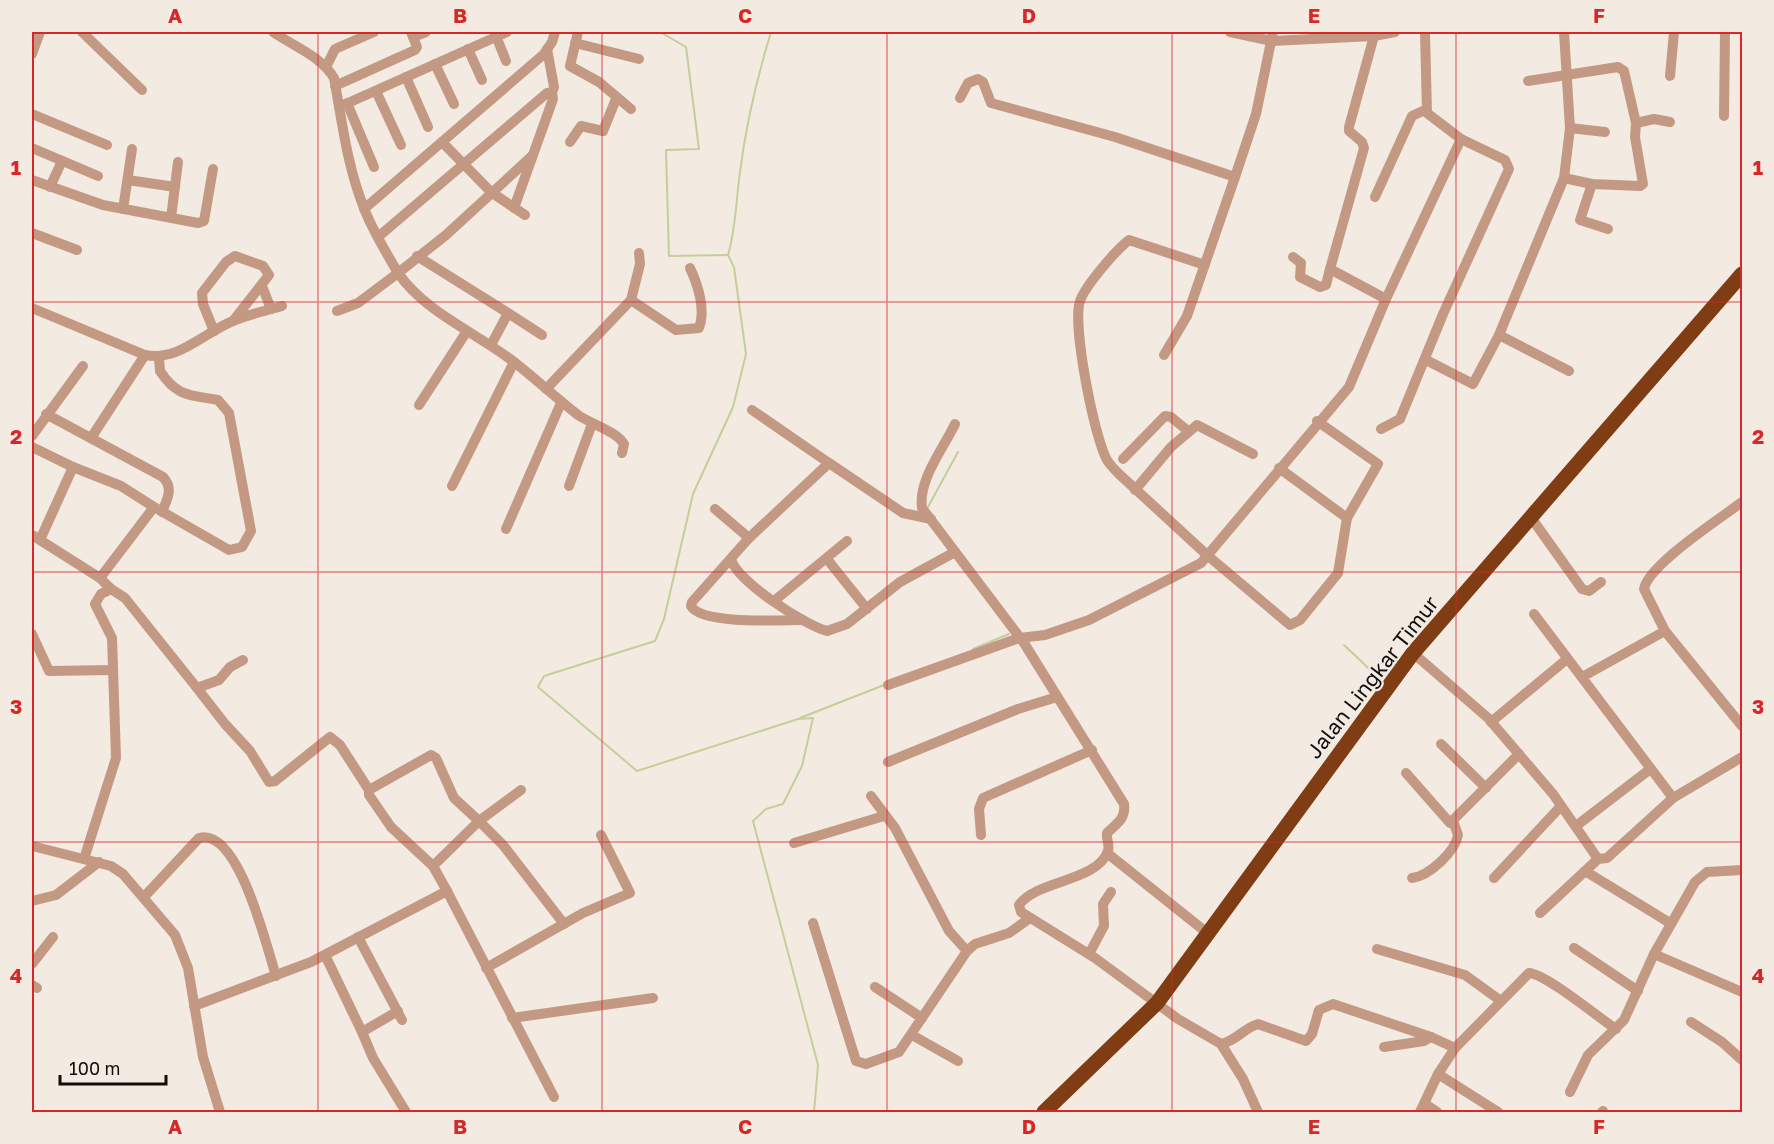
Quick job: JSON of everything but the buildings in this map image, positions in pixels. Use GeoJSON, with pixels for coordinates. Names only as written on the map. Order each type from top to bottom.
{"type":"FeatureCollection","features":[{"type":"Feature","properties":{"kind":"highway","name":"Jalan Lingkar Timur"},"geometry":{"type":"LineString","coordinates":[[1044,1113],[1157,1002],[1206,932],[1413,653],[1743,274]]}},
{"type":"Feature","properties":{"kind":"street"},"geometry":{"type":"LineString","coordinates":[[32,54],[40,32]]}},
{"type":"Feature","properties":{"kind":"street"},"geometry":{"type":"LineString","coordinates":[[82,32],[142,90]]}},
{"type":"Feature","properties":{"kind":"street"},"geometry":{"type":"LineString","coordinates":[[273,32],[326,67],[334,78],[343,105],[374,167]]}},
{"type":"Feature","properties":{"kind":"street"},"geometry":{"type":"LineString","coordinates":[[326,67],[335,49],[374,32]]}},
{"type":"Feature","properties":{"kind":"street"},"geometry":{"type":"LineString","coordinates":[[335,86],[415,50],[417,47],[412,34],[426,32]]}},
{"type":"Feature","properties":{"kind":"street"},"geometry":{"type":"LineString","coordinates":[[343,105],[507,32]]}},
{"type":"Feature","properties":{"kind":"street"},"geometry":{"type":"LineString","coordinates":[[1230,32],[1273,36],[1374,36],[1395,32]]}},
{"type":"Feature","properties":{"kind":"street"},"geometry":{"type":"LineString","coordinates":[[1381,429],[1400,419],[1443,314],[1509,169],[1504,160],[1461,140],[1429,116],[1425,110],[1425,32]]}},
{"type":"Feature","properties":{"kind":"street"},"geometry":{"type":"LineString","coordinates":[[1426,360],[1473,384],[1499,335],[1564,178],[1570,128],[1564,32]]}},
{"type":"Feature","properties":{"kind":"street"},"geometry":{"type":"LineString","coordinates":[[1670,76],[1674,32]]}},
{"type":"Feature","properties":{"kind":"street"},"geometry":{"type":"LineString","coordinates":[[1724,116],[1725,32]]}},
{"type":"Feature","properties":{"kind":"street"},"geometry":{"type":"LineString","coordinates":[[514,208],[554,99],[548,49],[552,33]]}},
{"type":"Feature","properties":{"kind":"street"},"geometry":{"type":"LineString","coordinates":[[496,36],[506,61]]}},
{"type":"Feature","properties":{"kind":"street"},"geometry":{"type":"LineString","coordinates":[[1164,355],[1187,316],[1205,265],[1256,114],[1273,36]]}},
{"type":"Feature","properties":{"kind":"street"},"geometry":{"type":"LineString","coordinates":[[1293,257],[1300,263],[1300,277],[1320,287],[1326,285],[1364,148],[1362,142],[1349,131],[1349,127],[1374,36]]}},
{"type":"Feature","properties":{"kind":"street"},"geometry":{"type":"LineString","coordinates":[[631,109],[616,99],[599,82],[570,66],[576,37],[639,59]]}},
{"type":"Feature","properties":{"kind":"street"},"geometry":{"type":"LineString","coordinates":[[468,49],[482,80]]}},
{"type":"Feature","properties":{"kind":"street"},"geometry":{"type":"LineString","coordinates":[[364,209],[548,49]]}},
{"type":"Feature","properties":{"kind":"street"},"geometry":{"type":"LineString","coordinates":[[435,64],[454,104]]}},
{"type":"Feature","properties":{"kind":"street"},"geometry":{"type":"LineString","coordinates":[[1528,81],[1623,68],[1636,123],[1635,137],[1643,184],[1640,186],[1592,183],[1564,178]]}},
{"type":"Feature","properties":{"kind":"street"},"geometry":{"type":"LineString","coordinates":[[406,76],[428,127]]}},
{"type":"Feature","properties":{"kind":"street"},"geometry":{"type":"LineString","coordinates":[[960,98],[968,83],[978,80],[985,86],[991,103],[1115,137],[1235,177]]}},
{"type":"Feature","properties":{"kind":"street"},"geometry":{"type":"LineString","coordinates":[[376,91],[401,145]]}},
{"type":"Feature","properties":{"kind":"street"},"geometry":{"type":"LineString","coordinates":[[378,237],[547,93],[552,93]]}},
{"type":"Feature","properties":{"kind":"street"},"geometry":{"type":"LineString","coordinates":[[570,142],[581,126],[603,131],[616,99]]}},
{"type":"Feature","properties":{"kind":"street"},"geometry":{"type":"LineString","coordinates":[[343,105],[346,143],[364,209],[398,273],[423,301],[491,345],[561,403],[592,424],[619,438],[624,444],[622,453]]}},
{"type":"Feature","properties":{"kind":"street"},"geometry":{"type":"LineString","coordinates":[[1375,197],[1412,116],[1425,110]]}},
{"type":"Feature","properties":{"kind":"street"},"geometry":{"type":"LineString","coordinates":[[32,114],[107,145]]}},
{"type":"Feature","properties":{"kind":"street"},"geometry":{"type":"LineString","coordinates":[[1636,123],[1654,119],[1670,122]]}},
{"type":"Feature","properties":{"kind":"street"},"geometry":{"type":"LineString","coordinates":[[1570,128],[1605,132]]}},
{"type":"Feature","properties":{"kind":"street"},"geometry":{"type":"LineString","coordinates":[[888,685],[1019,638],[1045,635],[1089,620],[1188,571],[1207,555],[1317,421],[1349,387],[1386,299],[1461,140]]}},
{"type":"Feature","properties":{"kind":"street"},"geometry":{"type":"LineString","coordinates":[[442,142],[491,192],[525,214]]}},
{"type":"Feature","properties":{"kind":"street"},"geometry":{"type":"LineString","coordinates":[[32,148],[98,176]]}},
{"type":"Feature","properties":{"kind":"street"},"geometry":{"type":"LineString","coordinates":[[123,208],[132,149]]}},
{"type":"Feature","properties":{"kind":"street"},"geometry":{"type":"LineString","coordinates":[[337,311],[358,303],[446,235],[532,156]]}},
{"type":"Feature","properties":{"kind":"street"},"geometry":{"type":"LineString","coordinates":[[50,188],[62,161]]}},
{"type":"Feature","properties":{"kind":"street"},"geometry":{"type":"LineString","coordinates":[[171,218],[178,162]]}},
{"type":"Feature","properties":{"kind":"street"},"geometry":{"type":"LineString","coordinates":[[32,180],[50,188],[123,208],[198,223],[204,221],[213,169]]}},
{"type":"Feature","properties":{"kind":"street"},"geometry":{"type":"LineString","coordinates":[[128,180],[175,187]]}},
{"type":"Feature","properties":{"kind":"street"},"geometry":{"type":"LineString","coordinates":[[1592,183],[1580,220],[1608,229]]}},
{"type":"Feature","properties":{"kind":"street"},"geometry":{"type":"LineString","coordinates":[[32,233],[76,250]]}},
{"type":"Feature","properties":{"kind":"street"},"geometry":{"type":"LineString","coordinates":[[1205,265],[1129,240],[1080,299],[1078,312],[1087,382],[1098,436],[1107,461],[1135,490],[1207,555],[1290,624],[1300,620],[1338,573],[1347,518],[1378,464],[1317,421]]}},
{"type":"Feature","properties":{"kind":"street"},"geometry":{"type":"LineString","coordinates":[[546,389],[631,300],[640,264],[639,253]]}},
{"type":"Feature","properties":{"kind":"street"},"geometry":{"type":"LineString","coordinates":[[214,331],[203,304],[202,293],[226,262],[236,256],[263,266],[269,274],[233,321]]}},
{"type":"Feature","properties":{"kind":"street"},"geometry":{"type":"LineString","coordinates":[[417,256],[542,335]]}},
{"type":"Feature","properties":{"kind":"street"},"geometry":{"type":"LineString","coordinates":[[631,300],[676,330],[696,330],[701,325],[702,314],[695,279],[690,268]]}},
{"type":"Feature","properties":{"kind":"street"},"geometry":{"type":"LineString","coordinates":[[1330,269],[1386,299]]}},
{"type":"Feature","properties":{"kind":"street"},"geometry":{"type":"LineString","coordinates":[[32,308],[145,355],[159,358],[182,350],[233,321],[277,307],[262,286]]}},
{"type":"Feature","properties":{"kind":"street"},"geometry":{"type":"LineString","coordinates":[[491,345],[508,313]]}},
{"type":"Feature","properties":{"kind":"street"},"geometry":{"type":"LineString","coordinates":[[419,405],[467,331]]}},
{"type":"Feature","properties":{"kind":"street"},"geometry":{"type":"LineString","coordinates":[[1499,335],[1569,371]]}},
{"type":"Feature","properties":{"kind":"street"},"geometry":{"type":"LineString","coordinates":[[91,438],[145,355]]}},
{"type":"Feature","properties":{"kind":"street"},"geometry":{"type":"LineString","coordinates":[[32,447],[73,467],[122,486],[229,550],[242,547],[251,531],[229,413],[218,400],[191,397],[178,391],[160,370],[159,358]]}},
{"type":"Feature","properties":{"kind":"street"},"geometry":{"type":"LineString","coordinates":[[452,486],[514,362]]}},
{"type":"Feature","properties":{"kind":"street"},"geometry":{"type":"LineString","coordinates":[[32,436],[83,366]]}},
{"type":"Feature","properties":{"kind":"street"},"geometry":{"type":"LineString","coordinates":[[506,529],[561,403]]}},
{"type":"Feature","properties":{"kind":"street"},"geometry":{"type":"LineString","coordinates":[[752,410],[876,497],[903,513],[931,519]]}},
{"type":"Feature","properties":{"kind":"street"},"geometry":{"type":"LineString","coordinates":[[46,414],[163,477],[169,486],[169,493],[158,509],[100,578]]}},
{"type":"Feature","properties":{"kind":"street"},"geometry":{"type":"LineString","coordinates":[[1123,459],[1165,416],[1171,417],[1188,431]]}},
{"type":"Feature","properties":{"kind":"street"},"geometry":{"type":"LineString","coordinates":[[569,486],[592,424]]}},
{"type":"Feature","properties":{"kind":"street"},"geometry":{"type":"LineString","coordinates":[[955,424],[924,483],[922,508],[1019,638],[1092,750],[1124,804],[1124,818],[1106,836],[1109,847],[1107,853],[1084,872],[1023,899],[1019,909],[1089,954],[1178,1019],[1221,1044],[1243,1078],[1258,1113]]}},
{"type":"Feature","properties":{"kind":"street"},"geometry":{"type":"LineString","coordinates":[[1135,490],[1188,431],[1199,426],[1253,454]]}},
{"type":"Feature","properties":{"kind":"street"},"geometry":{"type":"LineString","coordinates":[[803,621],[720,619],[694,610],[692,602],[749,538],[829,463]]}},
{"type":"Feature","properties":{"kind":"street"},"geometry":{"type":"LineString","coordinates":[[73,467],[36,538],[100,578],[136,611],[225,724],[250,751],[269,782],[275,781],[330,737],[339,745],[369,790],[380,812],[392,827],[433,866],[554,1096]]}},
{"type":"Feature","properties":{"kind":"street"},"geometry":{"type":"LineString","coordinates":[[1279,468],[1347,518]]}},
{"type":"Feature","properties":{"kind":"street"},"geometry":{"type":"LineString","coordinates":[[1743,502],[1694,537],[1647,580],[1644,593],[1665,631],[1743,726]]}},
{"type":"Feature","properties":{"kind":"street"},"geometry":{"type":"LineString","coordinates":[[715,509],[749,538]]}},
{"type":"Feature","properties":{"kind":"street"},"geometry":{"type":"LineString","coordinates":[[1530,516],[1582,589],[1590,591],[1601,582]]}},
{"type":"Feature","properties":{"kind":"street"},"geometry":{"type":"LineString","coordinates":[[774,601],[847,541]]}},
{"type":"Feature","properties":{"kind":"street"},"geometry":{"type":"LineString","coordinates":[[731,559],[735,569],[774,601],[803,621],[827,631],[836,630],[900,582],[955,552]]}},
{"type":"Feature","properties":{"kind":"street"},"geometry":{"type":"LineString","coordinates":[[827,559],[867,609]]}},
{"type":"Feature","properties":{"kind":"street"},"geometry":{"type":"LineString","coordinates":[[84,859],[115,767],[110,630],[96,610],[95,604],[101,594],[111,589]]}},
{"type":"Feature","properties":{"kind":"street"},"geometry":{"type":"LineString","coordinates":[[1534,614],[1649,770],[1673,798]]}},
{"type":"Feature","properties":{"kind":"street"},"geometry":{"type":"LineString","coordinates":[[1582,677],[1665,631]]}},
{"type":"Feature","properties":{"kind":"street"},"geometry":{"type":"LineString","coordinates":[[32,634],[50,671],[112,670]]}},
{"type":"Feature","properties":{"kind":"street"},"geometry":{"type":"LineString","coordinates":[[1413,653],[1491,722],[1562,806],[1598,859]]}},
{"type":"Feature","properties":{"kind":"street"},"geometry":{"type":"LineString","coordinates":[[1491,722],[1567,659]]}},
{"type":"Feature","properties":{"kind":"street"},"geometry":{"type":"LineString","coordinates":[[197,688],[219,680],[230,667],[243,660]]}},
{"type":"Feature","properties":{"kind":"street"},"geometry":{"type":"LineString","coordinates":[[888,762],[1018,709],[1057,697]]}},
{"type":"Feature","properties":{"kind":"street"},"geometry":{"type":"LineString","coordinates":[[1441,744],[1486,788]]}},
{"type":"Feature","properties":{"kind":"street"},"geometry":{"type":"LineString","coordinates":[[981,835],[979,809],[983,798],[1092,750]]}},
{"type":"Feature","properties":{"kind":"street"},"geometry":{"type":"LineString","coordinates":[[1406,773],[1448,822],[1453,821],[1519,754]]}},
{"type":"Feature","properties":{"kind":"street"},"geometry":{"type":"LineString","coordinates":[[369,790],[416,761],[433,755],[454,798],[503,845],[564,924]]}},
{"type":"Feature","properties":{"kind":"street"},"geometry":{"type":"LineString","coordinates":[[1540,913],[1598,859],[1607,858],[1673,798],[1743,757]]}},
{"type":"Feature","properties":{"kind":"street"},"geometry":{"type":"LineString","coordinates":[[1576,826],[1649,770]]}},
{"type":"Feature","properties":{"kind":"street"},"geometry":{"type":"LineString","coordinates":[[433,866],[479,821],[521,790]]}},
{"type":"Feature","properties":{"kind":"street"},"geometry":{"type":"LineString","coordinates":[[871,796],[895,828],[949,931],[967,951]]}},
{"type":"Feature","properties":{"kind":"street"},"geometry":{"type":"LineString","coordinates":[[1494,878],[1562,806]]}},
{"type":"Feature","properties":{"kind":"street"},"geometry":{"type":"LineString","coordinates":[[794,843],[884,816]]}},
{"type":"Feature","properties":{"kind":"street"},"geometry":{"type":"LineString","coordinates":[[1412,878],[1428,873],[1455,845],[1458,835],[1453,821]]}},
{"type":"Feature","properties":{"kind":"street"},"geometry":{"type":"LineString","coordinates":[[486,968],[564,924],[631,891],[601,836]]}},
{"type":"Feature","properties":{"kind":"street"},"geometry":{"type":"LineString","coordinates":[[144,897],[194,843],[205,837],[213,840],[240,869],[255,905],[276,976]]}},
{"type":"Feature","properties":{"kind":"street"},"geometry":{"type":"LineString","coordinates":[[32,846],[99,862],[123,874],[175,935],[188,968],[203,1057],[219,1113]]}},
{"type":"Feature","properties":{"kind":"street"},"geometry":{"type":"LineString","coordinates":[[1107,853],[1206,932]]}},
{"type":"Feature","properties":{"kind":"street"},"geometry":{"type":"LineString","coordinates":[[32,901],[56,895],[99,862]]}},
{"type":"Feature","properties":{"kind":"street"},"geometry":{"type":"LineString","coordinates":[[1570,1092],[1588,1054],[1624,1020],[1670,923],[1702,875],[1743,870]]}},
{"type":"Feature","properties":{"kind":"street"},"geometry":{"type":"LineString","coordinates":[[1585,871],[1670,923]]}},
{"type":"Feature","properties":{"kind":"street"},"geometry":{"type":"LineString","coordinates":[[194,1006],[325,955],[447,891]]}},
{"type":"Feature","properties":{"kind":"street"},"geometry":{"type":"LineString","coordinates":[[1089,954],[1104,926],[1103,904],[1111,892]]}},
{"type":"Feature","properties":{"kind":"street"},"geometry":{"type":"LineString","coordinates":[[813,922],[856,1061],[866,1064],[899,1052],[967,951],[975,944],[1009,933],[1030,918]]}},
{"type":"Feature","properties":{"kind":"street"},"geometry":{"type":"LineString","coordinates":[[32,964],[54,937]]}},
{"type":"Feature","properties":{"kind":"street"},"geometry":{"type":"LineString","coordinates":[[358,937],[400,1015],[362,1032]]}},
{"type":"Feature","properties":{"kind":"street"},"geometry":{"type":"LineString","coordinates":[[1574,948],[1638,991]]}},
{"type":"Feature","properties":{"kind":"street"},"geometry":{"type":"LineString","coordinates":[[1377,949],[1464,975],[1501,1001]]}},
{"type":"Feature","properties":{"kind":"street"},"geometry":{"type":"LineString","coordinates":[[1654,954],[1743,992]]}},
{"type":"Feature","properties":{"kind":"street"},"geometry":{"type":"LineString","coordinates":[[325,955],[373,1058],[406,1113]]}},
{"type":"Feature","properties":{"kind":"street"},"geometry":{"type":"LineString","coordinates":[[1437,1113],[1422,1108],[1438,1074],[1455,1048],[1524,976],[1534,974],[1616,1029]]}},
{"type":"Feature","properties":{"kind":"street"},"geometry":{"type":"LineString","coordinates":[[875,987],[922,1018]]}},
{"type":"Feature","properties":{"kind":"street"},"geometry":{"type":"LineString","coordinates":[[512,1018],[653,998]]}},
{"type":"Feature","properties":{"kind":"street"},"geometry":{"type":"LineString","coordinates":[[1221,1044],[1235,1040],[1248,1028],[1258,1024],[1306,1041],[1312,1034],[1319,1010],[1333,1004],[1431,1037],[1455,1048]]}},
{"type":"Feature","properties":{"kind":"street"},"geometry":{"type":"LineString","coordinates":[[1691,1022],[1722,1042],[1743,1060]]}},
{"type":"Feature","properties":{"kind":"street"},"geometry":{"type":"LineString","coordinates":[[912,1035],[958,1061]]}},
{"type":"Feature","properties":{"kind":"street"},"geometry":{"type":"LineString","coordinates":[[1384,1047],[1424,1041],[1431,1037]]}},
{"type":"Feature","properties":{"kind":"street"},"geometry":{"type":"LineString","coordinates":[[1438,1074],[1498,1113]]}},
{"type":"Feature","properties":{"kind":"waterway"},"geometry":{"type":"LineString","coordinates":[[660,32],[686,47],[699,149],[666,150],[669,256],[728,255]]}},
{"type":"Feature","properties":{"kind":"waterway"},"geometry":{"type":"LineString","coordinates":[[771,32],[742,154],[733,235],[728,255],[734,267],[746,354],[733,407],[693,494],[664,619],[655,641],[544,676],[538,687],[637,771],[798,719],[813,718],[802,766],[783,804],[766,809],[753,821],[818,1065],[814,1112]]}},
{"type":"Feature","properties":{"kind":"waterway"},"geometry":{"type":"LineString","coordinates":[[928,507],[958,452]]}},
{"type":"Feature","properties":{"kind":"waterway"},"geometry":{"type":"LineString","coordinates":[[973,649],[1009,634]]}},
{"type":"Feature","properties":{"kind":"waterway"},"geometry":{"type":"LineString","coordinates":[[1344,645],[1381,680]]}},
{"type":"Feature","properties":{"kind":"waterway"},"geometry":{"type":"LineString","coordinates":[[800,718],[884,685]]}}]}
